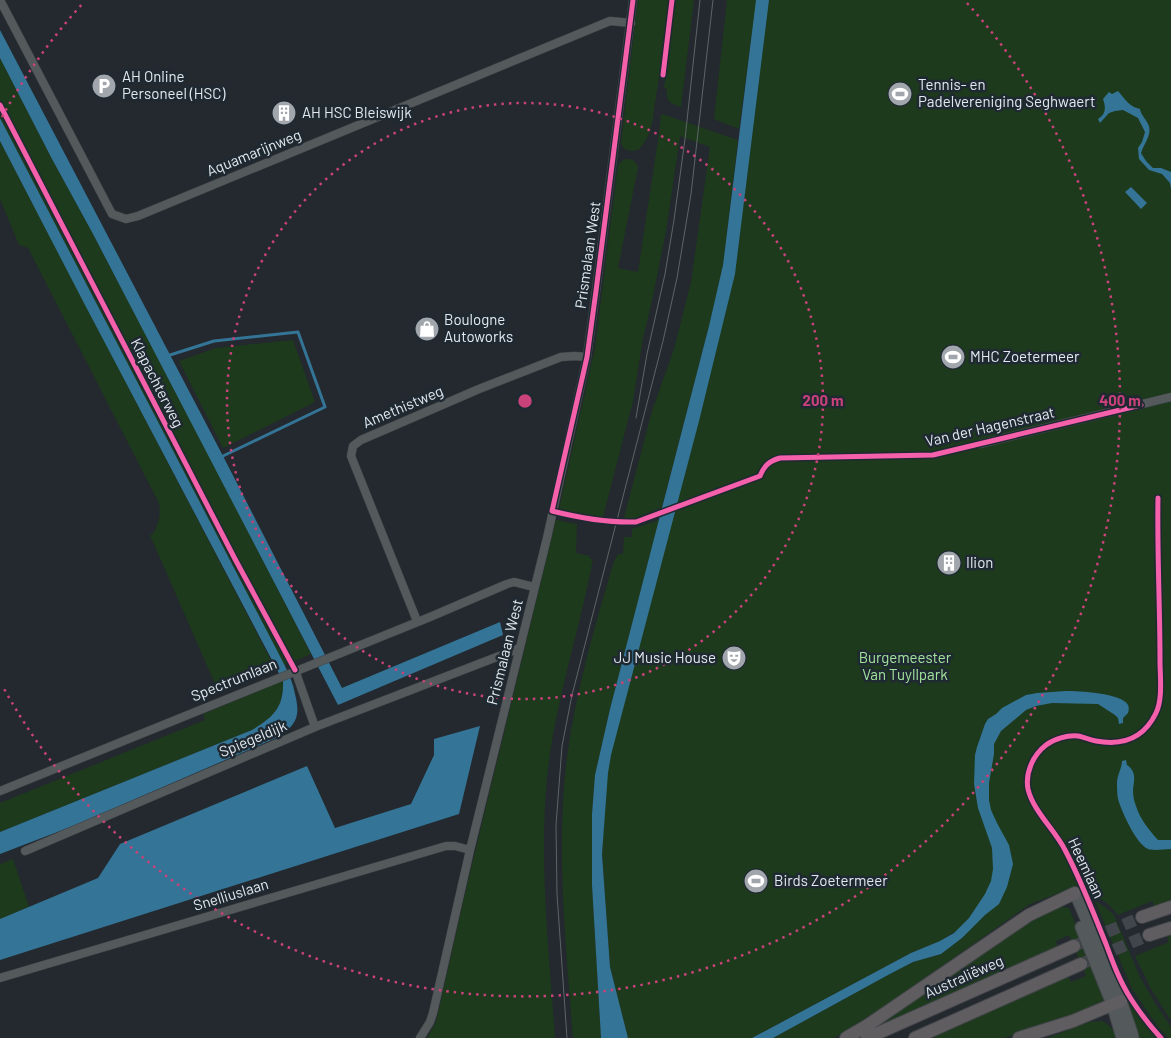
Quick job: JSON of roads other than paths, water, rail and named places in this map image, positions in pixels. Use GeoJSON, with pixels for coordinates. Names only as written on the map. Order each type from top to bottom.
{"type":"FeatureCollection","features":[{"type":"Feature","properties":{"kind":"main road"},"geometry":{"type":"LineString","coordinates":[[846,1038],[1029,915],[1072,894]]}},
{"type":"Feature","properties":{"kind":"main road"},"geometry":{"type":"LineString","coordinates":[[1142,917],[1171,906]]}},
{"type":"Feature","properties":{"kind":"main road"},"geometry":{"type":"LineString","coordinates":[[1150,935],[1171,928]]}},
{"type":"Feature","properties":{"kind":"main road","name":"Australiëweg"},"geometry":{"type":"LineString","coordinates":[[867,1038],[1074,946]]}},
{"type":"Feature","properties":{"kind":"main road"},"geometry":{"type":"LineString","coordinates":[[915,1038],[1082,964]]}},
{"type":"Feature","properties":{"kind":"main road"},"geometry":{"type":"LineString","coordinates":[[1019,1038],[1073,1021],[1116,1002]]}},
{"type":"Feature","properties":{"kind":"street","name":"Aquamarijnweg"},"geometry":{"type":"LineString","coordinates":[[0,0],[112,214],[126,219],[165,205],[610,21],[631,23]]}},
{"type":"Feature","properties":{"kind":"street","name":"Prismalaan West"},"geometry":{"type":"LineString","coordinates":[[420,1038],[433,1013],[470,850],[547,538],[587,357],[633,0]]}},
{"type":"Feature","properties":{"kind":"street","name":"Amethistweg"},"geometry":{"type":"LineString","coordinates":[[417,622],[351,456],[353,446],[361,440],[401,422],[562,358],[574,356],[587,357]]}},
{"type":"Feature","properties":{"kind":"street","name":"Van der Hagenstraat"},"geometry":{"type":"LineString","coordinates":[[980,444],[1171,397]]}},
{"type":"Feature","properties":{"kind":"street","name":"Spectrumlaan"},"geometry":{"type":"LineString","coordinates":[[0,791],[507,584],[514,582],[534,587]]}},
{"type":"Feature","properties":{"kind":"street","name":"Spiegeldijk"},"geometry":{"type":"LineString","coordinates":[[25,851],[315,727],[520,648]]}},
{"type":"Feature","properties":{"kind":"street"},"geometry":{"type":"LineString","coordinates":[[295,670],[315,727]]}},
{"type":"Feature","properties":{"kind":"street","name":"Snelliuslaan"},"geometry":{"type":"LineString","coordinates":[[0,978],[446,846],[470,850]]}},
{"type":"Feature","properties":{"kind":"street","name":"Heemlaan"},"geometry":{"type":"LineString","coordinates":[[1072,894],[1116,1002],[1132,1033],[1132,1038]]}},
{"type":"Feature","properties":{"kind":"street","name":"Heemlaan"},"geometry":{"type":"LineString","coordinates":[[1116,1002],[1122,1038]]}},
{"type":"Feature","properties":{"kind":"water"},"geometry":{"type":"Polygon","coordinates":[[[756,0],[769,0],[735,274],[699,421],[611,755],[608,773],[602,854],[610,967],[628,1038],[601,1038],[592,885],[592,814],[595,775],[610,709],[723,265],[756,0]]]}},
{"type":"Feature","properties":{"kind":"water"},"geometry":{"type":"Polygon","coordinates":[[[0,30],[342,688],[500,622],[503,635],[338,705],[0,58],[0,30]]]}},
{"type":"Feature","properties":{"kind":"water"},"geometry":{"type":"Polygon","coordinates":[[[1118,91],[1125,100],[1140,109],[1149,128],[1149,135],[1141,153],[1153,168],[1161,168],[1171,172],[1171,189],[1170,183],[1162,174],[1149,170],[1139,159],[1138,148],[1145,132],[1138,118],[1123,110],[1115,111],[1109,113],[1100,123],[1098,119],[1105,110],[1103,99],[1109,92],[1112,94],[1118,91]]]}},
{"type":"Feature","properties":{"kind":"water"},"geometry":{"type":"Polygon","coordinates":[[[0,118],[284,664],[293,686],[297,702],[297,715],[292,725],[276,738],[73,826],[0,854],[0,832],[252,730],[266,721],[276,711],[282,698],[283,681],[0,141],[0,118]]]}},
{"type":"Feature","properties":{"kind":"water"},"geometry":{"type":"Polygon","coordinates":[[[1131,187],[1147,203],[1141,209],[1125,192],[1131,187]]]}},
{"type":"Feature","properties":{"kind":"water"},"geometry":{"type":"Polygon","coordinates":[[[1066,691],[1109,695],[1124,701],[1128,705],[1128,713],[1123,718],[1123,723],[1119,724],[1118,718],[1115,715],[1098,704],[1052,703],[1026,710],[1001,731],[994,744],[989,783],[989,800],[991,810],[1009,845],[1013,864],[1007,887],[999,904],[962,938],[941,954],[913,962],[773,1038],[752,1038],[911,953],[940,941],[954,933],[969,918],[985,894],[991,881],[993,869],[992,848],[978,808],[974,784],[975,755],[985,724],[988,719],[1002,708],[1026,695],[1066,691]]]}},
{"type":"Feature","properties":{"kind":"water"},"geometry":{"type":"Polygon","coordinates":[[[480,726],[459,814],[0,960],[0,919],[98,878],[120,844],[307,766],[335,828],[411,804],[434,755],[434,739],[480,726]]]}},
{"type":"Feature","properties":{"kind":"water"},"geometry":{"type":"Polygon","coordinates":[[[1126,760],[1127,765],[1134,773],[1133,796],[1140,815],[1158,840],[1171,840],[1171,849],[1148,849],[1139,841],[1130,826],[1118,799],[1117,791],[1117,780],[1122,761],[1126,760]]]}},
{"type":"Feature","properties":{"kind":"waterway"},"geometry":{"type":"LineString","coordinates":[[170,355],[214,341],[298,332],[325,407],[223,456]]}},
{"type":"Feature","properties":{"kind":"tunnel"},"geometry":{"type":"LineString","coordinates":[[1074,946],[1142,917]]}},
{"type":"Feature","properties":{"kind":"tunnel"},"geometry":{"type":"LineString","coordinates":[[1081,964],[1149,935]]}},
{"type":"Feature","properties":{"kind":"tram line"},"geometry":{"type":"LineString","coordinates":[[636,418],[674,220],[700,0]]}},
{"type":"Feature","properties":{"kind":"tram line"},"geometry":{"type":"LineString","coordinates":[[567,1038],[557,894],[556,825],[562,746],[572,695],[663,341],[677,278],[691,194],[713,0]]}},
{"type":"Feature","properties":{"kind":"place","name":"AH Online Personeel (HSC)"},"geometry":{"type":"Point","coordinates":[104,86]}},
{"type":"Feature","properties":{"kind":"place","name":"Tennis- en Padelvereniging Seghwaert"},"geometry":{"type":"Point","coordinates":[900,94]}},
{"type":"Feature","properties":{"kind":"place","name":"AH HSC Bleiswijk"},"geometry":{"type":"Point","coordinates":[284,113]}},
{"type":"Feature","properties":{"kind":"place","name":"Boulogne Autoworks"},"geometry":{"type":"Point","coordinates":[427,329]}},
{"type":"Feature","properties":{"kind":"place","name":"MHC Zoetermeer"},"geometry":{"type":"Point","coordinates":[953,357]}},
{"type":"Feature","properties":{"kind":"place","name":"Ilion"},"geometry":{"type":"Point","coordinates":[949,563]}},
{"type":"Feature","properties":{"kind":"place","name":"JJ Music House"},"geometry":{"type":"Point","coordinates":[734,658]}},
{"type":"Feature","properties":{"kind":"place","name":"Birds Zoetermeer"},"geometry":{"type":"Point","coordinates":[756,881]}},
{"type":"Feature","properties":{"kind":"park label","name":"Burgemeester Van Tuyllpark"},"geometry":{"type":"Point","coordinates":[905,666]}}]}
